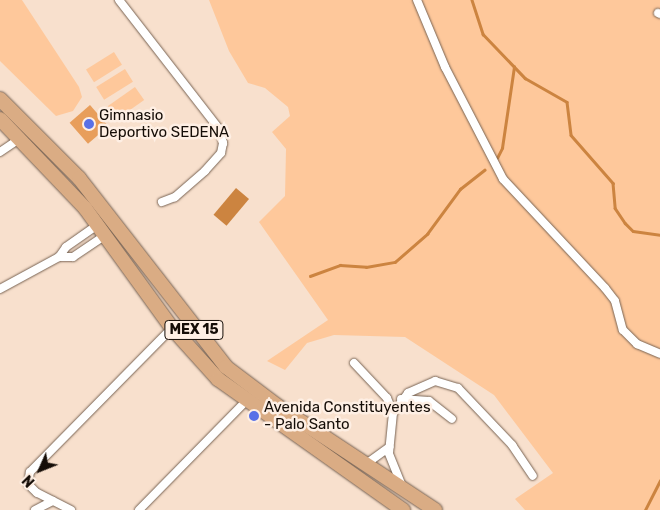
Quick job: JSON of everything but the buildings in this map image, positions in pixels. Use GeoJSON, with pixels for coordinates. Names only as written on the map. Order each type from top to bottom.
{"type":"FeatureCollection","features":[{"type":"Feature","properties":{"kind":"highway","name":"MEX 15"},"geometry":{"type":"LineString","coordinates":[[0,99],[79,178],[226,366],[434,510]]}},
{"type":"Feature","properties":{"kind":"highway","name":"MEX 15"},"geometry":{"type":"LineString","coordinates":[[0,119],[22,138],[102,230],[172,328],[218,379],[245,402],[403,510]]}},
{"type":"Feature","properties":{"kind":"street"},"geometry":{"type":"LineString","coordinates":[[119,0],[219,129],[223,143],[221,154],[205,171],[175,197],[162,202]]}},
{"type":"Feature","properties":{"kind":"street"},"geometry":{"type":"LineString","coordinates":[[418,0],[448,75],[503,179],[605,288],[615,301],[623,330],[637,344],[660,354]]}},
{"type":"Feature","properties":{"kind":"street"},"geometry":{"type":"LineString","coordinates":[[0,152],[22,138]]}},
{"type":"Feature","properties":{"kind":"street"},"geometry":{"type":"LineString","coordinates":[[0,289],[59,257],[66,248],[102,230]]}},
{"type":"Feature","properties":{"kind":"street"},"geometry":{"type":"LineString","coordinates":[[59,257],[73,257],[102,230]]}},
{"type":"Feature","properties":{"kind":"street"},"geometry":{"type":"LineString","coordinates":[[71,510],[53,501],[28,484],[30,472],[172,328]]}},
{"type":"Feature","properties":{"kind":"street"},"geometry":{"type":"LineString","coordinates":[[354,363],[387,398],[394,413]]}},
{"type":"Feature","properties":{"kind":"street"},"geometry":{"type":"LineString","coordinates":[[404,490],[391,463],[389,447],[394,413],[401,399],[413,389],[435,380],[458,388],[506,438],[533,476]]}},
{"type":"Feature","properties":{"kind":"street"},"geometry":{"type":"LineString","coordinates":[[401,399],[428,401],[452,419]]}},
{"type":"Feature","properties":{"kind":"street"},"geometry":{"type":"LineString","coordinates":[[139,510],[245,402]]}},
{"type":"Feature","properties":{"kind":"street"},"geometry":{"type":"LineString","coordinates":[[366,464],[389,447]]}},
{"type":"Feature","properties":{"kind":"street"},"geometry":{"type":"LineString","coordinates":[[35,510],[53,501]]}},
{"type":"Feature","properties":{"kind":"shaded area"},"geometry":{"type":"Polygon","coordinates":[[[0,0],[22,0],[79,87],[82,97],[73,111],[56,116],[0,61],[0,0]]]}},
{"type":"Feature","properties":{"kind":"shaded area"},"geometry":{"type":"Polygon","coordinates":[[[209,0],[660,0],[660,510],[525,510],[515,499],[553,473],[494,395],[405,337],[334,335],[307,343],[285,370],[267,361],[328,320],[259,222],[285,196],[286,149],[272,132],[290,116],[288,107],[265,88],[248,83],[229,51],[209,0]]]}},
{"type":"Feature","properties":{"kind":"shaded area"},"geometry":{"type":"Polygon","coordinates":[[[114,52],[122,65],[94,82],[86,69],[114,52]]]}},
{"type":"Feature","properties":{"kind":"shaded area"},"geometry":{"type":"Polygon","coordinates":[[[125,69],[133,82],[104,100],[96,87],[125,69]]]}},
{"type":"Feature","properties":{"kind":"shaded area"},"geometry":{"type":"Polygon","coordinates":[[[135,87],[144,100],[117,119],[108,106],[135,87]]]}},
{"type":"Feature","properties":{"kind":"shaded area"},"geometry":{"type":"Polygon","coordinates":[[[236,188],[249,199],[227,226],[214,215],[236,188]]]}},
{"type":"Feature","properties":{"kind":"waterway"},"geometry":{"type":"LineString","coordinates":[[472,0],[483,34],[525,78],[567,102],[571,135],[613,183],[615,208],[625,223],[633,231],[660,235]]}},
{"type":"Feature","properties":{"kind":"waterway"},"geometry":{"type":"LineString","coordinates":[[497,158],[502,148],[514,67]]}},
{"type":"Feature","properties":{"kind":"waterway"},"geometry":{"type":"LineString","coordinates":[[310,276],[340,265],[366,267],[395,262],[427,234],[460,189],[484,170]]}},
{"type":"Feature","properties":{"kind":"waterway"},"geometry":{"type":"LineString","coordinates":[[645,510],[660,481]]}},
{"type":"Feature","properties":{"kind":"place","name":"Gimnasio Deportivo SEDENA"},"geometry":{"type":"Point","coordinates":[89,124]}},
{"type":"Feature","properties":{"kind":"place","name":"Avenida Constituyentes - Palo Santo"},"geometry":{"type":"Point","coordinates":[254,416]}}]}
